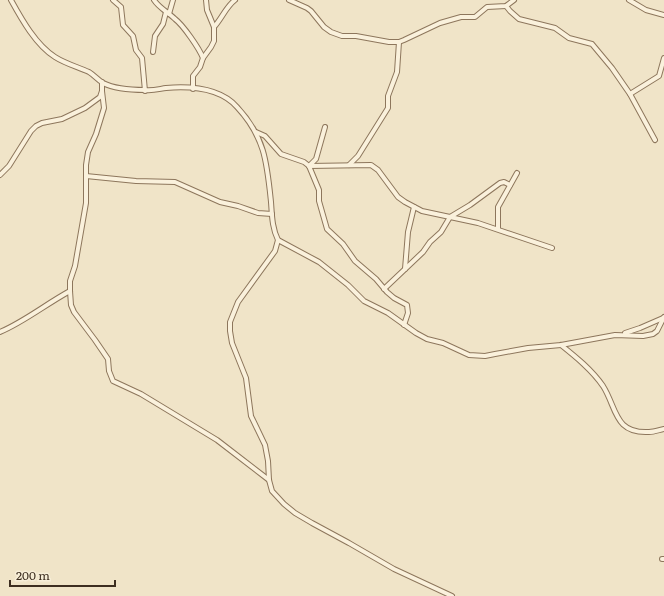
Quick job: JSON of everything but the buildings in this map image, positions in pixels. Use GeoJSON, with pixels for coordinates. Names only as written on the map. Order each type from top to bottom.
{"type":"FeatureCollection","features":[{"type":"Feature","properties":{"kind":"street"},"geometry":{"type":"LineString","coordinates":[[11,0],[32,34],[51,54],[65,63],[89,72],[102,82],[112,86],[145,90],[164,88],[193,89],[215,92],[232,102],[256,132],[265,154],[272,214],[278,240],[275,251],[238,302],[230,322],[230,331],[232,343],[246,378],[251,416],[265,445],[269,480],[272,491],[295,513],[394,569],[452,596]]}},
{"type":"Feature","properties":{"kind":"street"},"geometry":{"type":"LineString","coordinates":[[113,0],[121,7],[123,24],[133,36],[136,50],[142,58],[145,90]]}},
{"type":"Feature","properties":{"kind":"street"},"geometry":{"type":"LineString","coordinates":[[154,0],[177,20],[199,50],[203,58]]}},
{"type":"Feature","properties":{"kind":"street"},"geometry":{"type":"LineString","coordinates":[[153,52],[155,36],[163,24],[173,0]]}},
{"type":"Feature","properties":{"kind":"street"},"geometry":{"type":"LineString","coordinates":[[193,89],[193,76],[213,44],[214,27],[207,10],[206,0]]}},
{"type":"Feature","properties":{"kind":"street"},"geometry":{"type":"LineString","coordinates":[[214,27],[227,8],[235,0]]}},
{"type":"Feature","properties":{"kind":"street"},"geometry":{"type":"LineString","coordinates":[[289,0],[301,2],[312,11],[324,27],[331,32],[342,36],[356,36],[373,40],[399,42],[440,23],[461,17],[478,16],[487,7],[506,6],[514,0]]}},
{"type":"Feature","properties":{"kind":"street"},"geometry":{"type":"LineString","coordinates":[[629,0],[646,10],[664,15]]}},
{"type":"Feature","properties":{"kind":"street"},"geometry":{"type":"LineString","coordinates":[[506,6],[519,19],[555,28],[570,38],[592,44],[612,68],[630,94],[655,140]]}},
{"type":"Feature","properties":{"kind":"street"},"geometry":{"type":"LineString","coordinates":[[349,165],[358,156],[388,108],[388,96],[397,70],[399,42]]}},
{"type":"Feature","properties":{"kind":"street"},"geometry":{"type":"LineString","coordinates":[[630,94],[659,76],[664,58]]}},
{"type":"Feature","properties":{"kind":"street"},"geometry":{"type":"LineString","coordinates":[[102,82],[104,108],[88,152],[86,165],[86,203],[76,266],[70,281],[71,305],[74,312],[108,359],[113,381],[141,394],[217,440],[269,480]]}},
{"type":"Feature","properties":{"kind":"street"},"geometry":{"type":"LineString","coordinates":[[0,175],[9,166],[31,131],[36,126],[42,123],[62,119],[85,108],[97,99],[102,91]]}},
{"type":"Feature","properties":{"kind":"street"},"geometry":{"type":"LineString","coordinates":[[309,166],[316,158],[325,127]]}},
{"type":"Feature","properties":{"kind":"street"},"geometry":{"type":"LineString","coordinates":[[256,132],[265,136],[274,148],[281,154],[304,162],[309,166],[319,190],[319,201],[327,229],[343,244],[356,261],[372,275],[391,296],[408,306],[408,313],[404,325]]}},
{"type":"Feature","properties":{"kind":"street"},"geometry":{"type":"LineString","coordinates":[[309,166],[365,164],[375,167],[398,196],[414,207],[430,214],[463,219],[498,229],[552,248]]}},
{"type":"Feature","properties":{"kind":"street"},"geometry":{"type":"LineString","coordinates":[[498,229],[498,207],[516,173]]}},
{"type":"Feature","properties":{"kind":"street"},"geometry":{"type":"LineString","coordinates":[[86,176],[136,181],[175,182],[220,202],[258,213],[272,214]]}},
{"type":"Feature","properties":{"kind":"street"},"geometry":{"type":"LineString","coordinates":[[384,289],[423,252],[430,242],[438,236],[450,217],[470,205],[500,183],[504,182],[510,185]]}},
{"type":"Feature","properties":{"kind":"street"},"geometry":{"type":"LineString","coordinates":[[405,269],[408,232],[414,207]]}},
{"type":"Feature","properties":{"kind":"street"},"geometry":{"type":"LineString","coordinates":[[278,240],[319,262],[348,285],[364,301],[388,314],[422,337],[443,343],[469,355],[485,356],[528,348],[561,345],[592,338],[620,335],[643,336],[653,334],[664,317]]}},
{"type":"Feature","properties":{"kind":"street"},"geometry":{"type":"LineString","coordinates":[[0,332],[17,324],[70,292]]}},
{"type":"Feature","properties":{"kind":"street"},"geometry":{"type":"LineString","coordinates":[[620,335],[664,317]]}},
{"type":"Feature","properties":{"kind":"street"},"geometry":{"type":"LineString","coordinates":[[561,345],[589,370],[603,386],[620,423],[634,430],[647,432],[664,429]]}}]}
